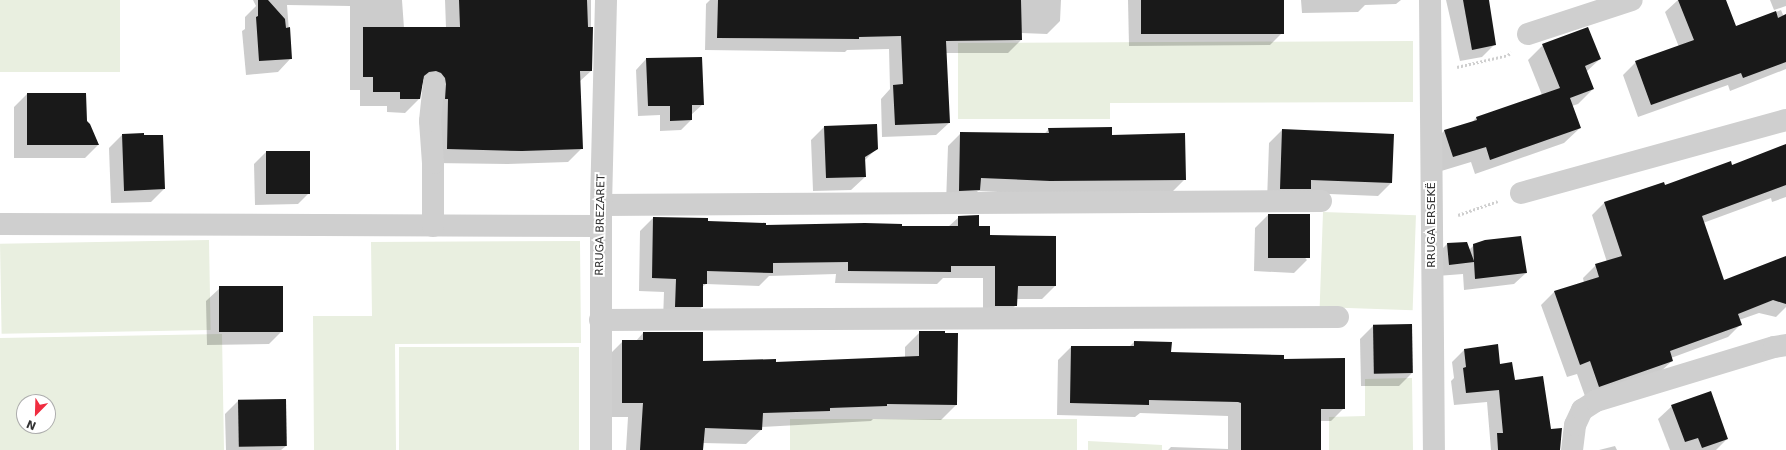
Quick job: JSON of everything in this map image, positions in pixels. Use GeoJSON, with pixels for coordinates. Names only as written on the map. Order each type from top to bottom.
{"type":"FeatureCollection","features":[{"type":"Feature","properties":{"kind":"street","name":"RRUGA BREZARET"},"geometry":{"type":"LineString","coordinates":[[601,450],[601,216],[606,0]]}},
{"type":"Feature","properties":{"kind":"street","name":"RRUGA ERSEKË"},"geometry":{"type":"LineString","coordinates":[[1430,0],[1434,450]]}},
{"type":"Feature","properties":{"kind":"street"},"geometry":{"type":"LineString","coordinates":[[1528,34],[1632,0]]}},
{"type":"Feature","properties":{"kind":"street"},"geometry":{"type":"LineString","coordinates":[[433,226],[434,163],[430,121],[434,83]]}},
{"type":"Feature","properties":{"kind":"street"},"geometry":{"type":"LineString","coordinates":[[1521,193],[1786,120]]}},
{"type":"Feature","properties":{"kind":"street"},"geometry":{"type":"LineString","coordinates":[[0,224],[433,226],[601,216],[1321,201]]}},
{"type":"Feature","properties":{"kind":"street"},"geometry":{"type":"LineString","coordinates":[[600,320],[1338,317]]}},
{"type":"Feature","properties":{"kind":"street"},"geometry":{"type":"LineString","coordinates":[[1572,450],[1575,426],[1582,410],[1596,401],[1766,349],[1786,345]]}},
{"type":"Feature","properties":{"kind":"path"},"geometry":{"type":"LineString","coordinates":[[1430,73],[1508,55],[1528,34]]}},
{"type":"Feature","properties":{"kind":"path"},"geometry":{"type":"LineString","coordinates":[[1431,224],[1521,193]]}},
{"type":"Feature","properties":{"kind":"green space"},"geometry":{"type":"Polygon","coordinates":[[[0,0],[120,0],[120,72],[0,72],[0,0]]]}},
{"type":"Feature","properties":{"kind":"green space"},"geometry":{"type":"Polygon","coordinates":[[[1413,41],[1413,102],[1110,103],[1110,119],[958,119],[958,43],[1413,41]]]}},
{"type":"Feature","properties":{"kind":"green space"},"geometry":{"type":"Polygon","coordinates":[[[1323,212],[1416,215],[1413,310],[1320,307],[1323,212]]]}},
{"type":"Feature","properties":{"kind":"green space"},"geometry":{"type":"Polygon","coordinates":[[[209,240],[211,330],[2,334],[0,244],[209,240]]]}},
{"type":"Feature","properties":{"kind":"green space"},"geometry":{"type":"Polygon","coordinates":[[[580,241],[581,343],[395,344],[396,450],[314,450],[313,316],[372,316],[371,242],[580,241]]]}},
{"type":"Feature","properties":{"kind":"green space"},"geometry":{"type":"Polygon","coordinates":[[[222,334],[224,450],[0,450],[0,338],[222,334]]]}},
{"type":"Feature","properties":{"kind":"green space"},"geometry":{"type":"Polygon","coordinates":[[[399,347],[579,347],[579,450],[399,450],[399,347]]]}},
{"type":"Feature","properties":{"kind":"green space"},"geometry":{"type":"Polygon","coordinates":[[[1412,378],[1413,450],[1329,450],[1329,417],[1365,416],[1365,379],[1412,378]]]}},
{"type":"Feature","properties":{"kind":"green space"},"geometry":{"type":"Polygon","coordinates":[[[790,419],[1077,419],[1077,450],[790,450],[790,419]]]}},
{"type":"Feature","properties":{"kind":"green space"},"geometry":{"type":"Polygon","coordinates":[[[1088,441],[1162,445],[1162,450],[1088,450],[1088,441]]]}},
{"type":"Feature","properties":{"kind":"building"},"geometry":{"type":"Polygon","coordinates":[[[258,0],[268,0],[285,19],[286,28],[290,27],[292,59],[259,61],[256,17],[258,16],[258,0]]]}},
{"type":"Feature","properties":{"kind":"building"},"geometry":{"type":"Polygon","coordinates":[[[459,0],[587,0],[588,27],[593,27],[592,71],[580,71],[583,149],[522,151],[447,149],[448,99],[445,99],[446,84],[445,78],[441,73],[436,71],[429,72],[424,76],[420,99],[400,99],[400,92],[373,92],[373,77],[363,77],[363,27],[460,27],[459,0]]]}},
{"type":"Feature","properties":{"kind":"building"},"geometry":{"type":"Polygon","coordinates":[[[718,0],[1021,0],[1022,40],[946,41],[950,123],[895,125],[893,85],[903,84],[901,36],[859,37],[859,39],[717,38],[718,0]]]}},
{"type":"Feature","properties":{"kind":"building"},"geometry":{"type":"Polygon","coordinates":[[[1141,0],[1284,0],[1284,34],[1141,34],[1141,0]]]}},
{"type":"Feature","properties":{"kind":"building"},"geometry":{"type":"Polygon","coordinates":[[[1463,0],[1489,0],[1496,45],[1472,50],[1463,0]]]}},
{"type":"Feature","properties":{"kind":"building"},"geometry":{"type":"Polygon","coordinates":[[[1678,0],[1726,0],[1736,26],[1776,11],[1778,18],[1786,14],[1786,62],[1743,78],[1741,73],[1651,105],[1635,61],[1694,40],[1678,0]]]}},
{"type":"Feature","properties":{"kind":"building"},"geometry":{"type":"Polygon","coordinates":[[[1588,27],[1601,59],[1585,66],[1594,89],[1570,98],[1581,128],[1490,160],[1486,147],[1453,157],[1444,130],[1477,120],[1476,117],[1560,88],[1542,44],[1588,27]]]}},
{"type":"Feature","properties":{"kind":"building"},"geometry":{"type":"Polygon","coordinates":[[[702,57],[704,105],[692,105],[692,120],[670,121],[670,106],[648,106],[646,58],[702,57]]]}},
{"type":"Feature","properties":{"kind":"building"},"geometry":{"type":"Polygon","coordinates":[[[27,93],[86,93],[87,121],[90,124],[99,145],[27,145],[27,93]]]}},
{"type":"Feature","properties":{"kind":"building"},"geometry":{"type":"Polygon","coordinates":[[[877,124],[878,149],[865,157],[866,177],[826,178],[824,126],[877,124]]]}},
{"type":"Feature","properties":{"kind":"building"},"geometry":{"type":"Polygon","coordinates":[[[1112,127],[1112,135],[1185,133],[1186,180],[1050,181],[981,178],[980,190],[959,191],[960,132],[1049,133],[1048,128],[1112,127]]]}},
{"type":"Feature","properties":{"kind":"building"},"geometry":{"type":"Polygon","coordinates":[[[1282,129],[1394,134],[1392,183],[1311,180],[1311,189],[1280,189],[1282,129]]]}},
{"type":"Feature","properties":{"kind":"building"},"geometry":{"type":"Polygon","coordinates":[[[144,133],[144,135],[163,135],[165,189],[124,191],[122,134],[144,133]]]}},
{"type":"Feature","properties":{"kind":"building"},"geometry":{"type":"Polygon","coordinates":[[[1786,144],[1786,185],[1702,216],[1724,280],[1786,256],[1786,304],[1773,300],[1738,314],[1742,325],[1670,351],[1673,361],[1599,387],[1590,361],[1580,365],[1554,291],[1599,277],[1595,264],[1622,256],[1604,202],[1664,182],[1665,185],[1731,161],[1732,165],[1786,144]]]}},
{"type":"Feature","properties":{"kind":"building"},"geometry":{"type":"Polygon","coordinates":[[[266,151],[310,151],[310,194],[266,194],[266,151]]]}},
{"type":"Feature","properties":{"kind":"building"},"geometry":{"type":"Polygon","coordinates":[[[1268,214],[1310,214],[1310,258],[1268,258],[1268,214]]]}},
{"type":"Feature","properties":{"kind":"building"},"geometry":{"type":"Polygon","coordinates":[[[979,215],[979,226],[990,226],[990,235],[1056,236],[1056,286],[1018,286],[1017,306],[995,306],[995,266],[951,266],[951,272],[848,271],[848,262],[773,263],[773,273],[707,271],[707,284],[703,284],[703,307],[675,307],[676,279],[652,278],[653,217],[708,218],[708,221],[766,223],[766,225],[865,223],[902,224],[902,226],[958,226],[958,216],[979,215]]]}},
{"type":"Feature","properties":{"kind":"building"},"geometry":{"type":"Polygon","coordinates":[[[1521,236],[1527,273],[1475,279],[1474,262],[1449,265],[1447,243],[1467,242],[1474,261],[1473,244],[1485,240],[1521,236]]]}},
{"type":"Feature","properties":{"kind":"building"},"geometry":{"type":"Polygon","coordinates":[[[219,286],[283,286],[283,332],[219,332],[219,286]]]}},
{"type":"Feature","properties":{"kind":"building"},"geometry":{"type":"Polygon","coordinates":[[[1412,324],[1413,373],[1374,374],[1373,325],[1412,324]]]}},
{"type":"Feature","properties":{"kind":"building"},"geometry":{"type":"Polygon","coordinates":[[[919,331],[945,331],[945,333],[958,333],[957,405],[887,404],[887,406],[830,408],[830,411],[763,413],[762,430],[705,428],[703,450],[640,450],[643,403],[622,403],[622,340],[643,340],[643,332],[703,332],[703,361],[776,359],[776,362],[919,356],[919,331]]]}},
{"type":"Feature","properties":{"kind":"building"},"geometry":{"type":"Polygon","coordinates":[[[1134,341],[1172,342],[1171,352],[1284,355],[1284,359],[1345,358],[1345,409],[1321,409],[1321,450],[1241,450],[1241,403],[1238,402],[1149,400],[1149,405],[1070,403],[1071,346],[1134,346],[1134,341]]]}},
{"type":"Feature","properties":{"kind":"building"},"geometry":{"type":"Polygon","coordinates":[[[1498,344],[1500,364],[1512,362],[1515,380],[1543,376],[1551,429],[1562,428],[1560,450],[1498,450],[1497,433],[1503,433],[1499,390],[1466,393],[1463,368],[1466,367],[1464,349],[1498,344]]]}},
{"type":"Feature","properties":{"kind":"building"},"geometry":{"type":"Polygon","coordinates":[[[1711,391],[1728,439],[1702,448],[1698,438],[1685,442],[1671,405],[1711,391]]]}},
{"type":"Feature","properties":{"kind":"building"},"geometry":{"type":"Polygon","coordinates":[[[286,399],[287,446],[239,447],[238,400],[286,399]]]}}]}
